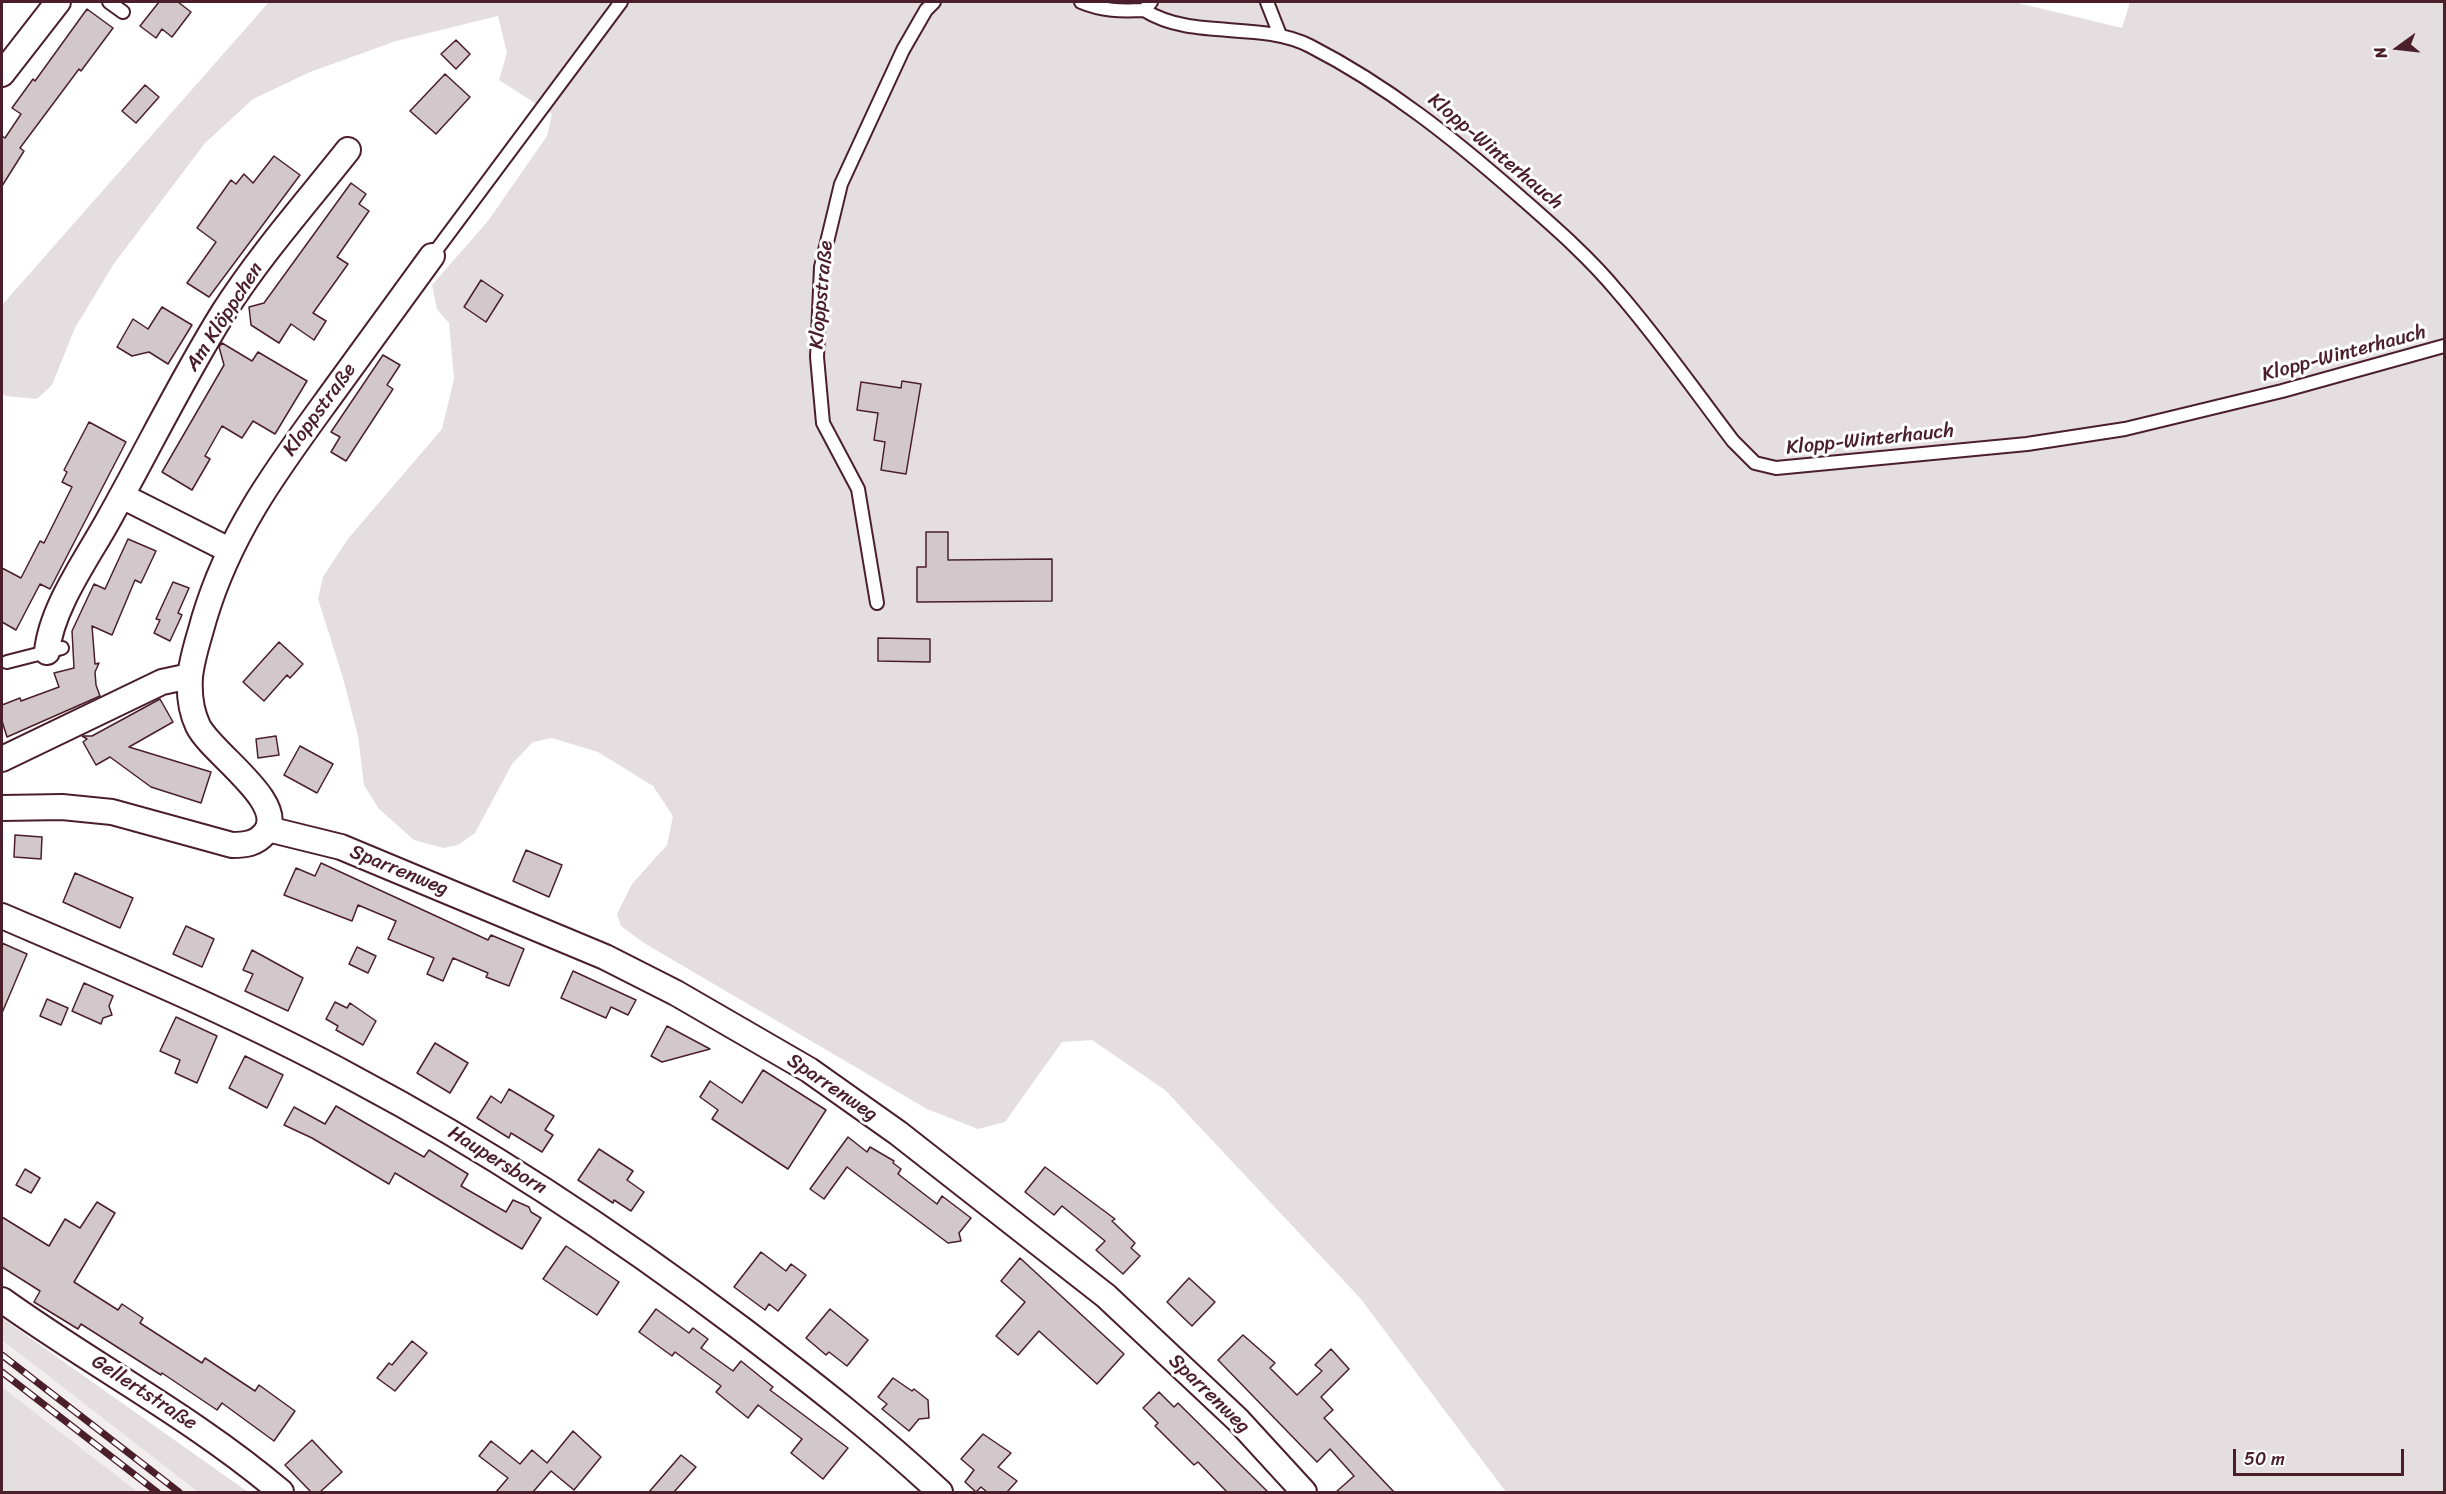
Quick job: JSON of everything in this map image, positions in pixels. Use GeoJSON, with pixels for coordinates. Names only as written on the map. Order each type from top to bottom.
{"type":"FeatureCollection","features":[{"type":"Feature","properties":{"kind":"street"},"geometry":{"type":"LineString","coordinates":[[2,74],[58,2]]}},
{"type":"Feature","properties":{"kind":"street","name":"Am Klöppchen"},"geometry":{"type":"LineString","coordinates":[[55,650],[48,638],[60,607],[122,496],[142,453],[224,312],[278,237],[348,150]]}},
{"type":"Feature","properties":{"kind":"street","name":"Kloppstraße"},"geometry":{"type":"LineString","coordinates":[[268,829],[270,810],[260,796],[207,740],[198,725],[190,696],[190,676],[210,600],[229,550],[263,488],[432,256]]}},
{"type":"Feature","properties":{"kind":"street"},"geometry":{"type":"LineString","coordinates":[[122,496],[229,550]]}},
{"type":"Feature","properties":{"kind":"street"},"geometry":{"type":"LineString","coordinates":[[2,759],[162,682],[190,676]]}},
{"type":"Feature","properties":{"kind":"street"},"geometry":{"type":"LineString","coordinates":[[2,808],[62,807],[112,812],[232,845],[248,844],[260,840],[268,829]]}},
{"type":"Feature","properties":{"kind":"street","name":"Sparrenweg"},"geometry":{"type":"LineString","coordinates":[[268,829],[341,847],[605,957],[676,993],[809,1070],[898,1132],[1106,1296],[1238,1420],[1304,1492]]}},
{"type":"Feature","properties":{"kind":"street","name":"Haupersborn"},"geometry":{"type":"LineString","coordinates":[[2,916],[245,1023],[355,1078],[462,1138],[580,1213],[677,1280],[806,1378],[940,1492]]}},
{"type":"Feature","properties":{"kind":"street","name":"Gellertstraße"},"geometry":{"type":"LineString","coordinates":[[2,1300],[191,1422],[238,1456],[281,1492]]}},
{"type":"Feature","properties":{"kind":"lane"},"geometry":{"type":"LineString","coordinates":[[109,2],[123,12]]}},
{"type":"Feature","properties":{"kind":"lane","name":"Kloppstraße"},"geometry":{"type":"LineString","coordinates":[[432,256],[621,2]]}},
{"type":"Feature","properties":{"kind":"lane","name":"Kloppstraße"},"geometry":{"type":"LineString","coordinates":[[878,603],[858,489],[823,423],[817,357],[820,267],[841,184],[908,41],[934,2]]}},
{"type":"Feature","properties":{"kind":"lane"},"geometry":{"type":"LineString","coordinates":[[1081,2],[1096,9],[1117,12],[1148,6]]}},
{"type":"Feature","properties":{"kind":"lane"},"geometry":{"type":"LineString","coordinates":[[1267,2],[1280,35]]}},
{"type":"Feature","properties":{"kind":"lane","name":"Klopp-Winterhauch"},"geometry":{"type":"LineString","coordinates":[[1148,6],[1156,18],[1181,24],[1280,35],[1294,39],[1327,55],[1414,109],[1557,230],[1617,290],[1733,441],[1755,463],[1776,468],[1857,461],[2027,444],[2125,429],[2282,391],[2445,346]]}},
{"type":"Feature","properties":{"kind":"lane","name":"Am Klöppchen"},"geometry":{"type":"LineString","coordinates":[[7,662],[55,650]]}},
{"type":"Feature","properties":{"kind":"shaded area"},"geometry":{"type":"Polygon","coordinates":[[[269,2],[2014,2],[2122,28],[2130,2],[2444,2],[2444,1492],[1506,1492],[1360,1298],[1165,1090],[1092,1040],[1062,1042],[1005,1122],[978,1129],[927,1109],[644,943],[621,926],[617,914],[632,884],[667,845],[673,816],[653,786],[598,752],[552,738],[533,742],[512,764],[475,833],[458,845],[443,848],[414,840],[379,809],[364,785],[358,736],[343,678],[318,599],[323,577],[347,540],[442,429],[454,379],[449,323],[437,309],[432,285],[488,221],[547,136],[552,114],[499,80],[507,53],[498,16],[396,41],[310,72],[253,99],[205,143],[113,265],[75,328],[52,385],[37,399],[6,396],[2,393],[2,305],[269,2]]]}},
{"type":"Feature","properties":{"kind":"shaded area"},"geometry":{"type":"Polygon","coordinates":[[[2,1318],[248,1492],[198,1492],[2,1340],[2,1318]]]}},
{"type":"Feature","properties":{"kind":"shaded area"},"geometry":{"type":"Polygon","coordinates":[[[2,1340],[198,1492],[138,1492],[2,1387],[2,1340]]]}},
{"type":"Feature","properties":{"kind":"shaded area"},"geometry":{"type":"Polygon","coordinates":[[[2,1387],[138,1492],[2,1492],[2,1387]]]}},
{"type":"Feature","properties":{"kind":"building"},"geometry":{"type":"Polygon","coordinates":[[[159,2],[178,2],[191,12],[172,37],[162,29],[156,38],[140,26],[159,2]]]}},
{"type":"Feature","properties":{"kind":"building"},"geometry":{"type":"Polygon","coordinates":[[[87,9],[113,28],[20,148],[24,151],[2,186],[2,136],[5,138],[21,114],[12,108],[33,79],[35,81],[87,9]]]}},
{"type":"Feature","properties":{"kind":"building"},"geometry":{"type":"Polygon","coordinates":[[[456,40],[470,54],[456,69],[441,54],[456,40]]]}},
{"type":"Feature","properties":{"kind":"building"},"geometry":{"type":"Polygon","coordinates":[[[445,74],[470,97],[436,134],[410,111],[445,74]]]}},
{"type":"Feature","properties":{"kind":"building"},"geometry":{"type":"Polygon","coordinates":[[[145,85],[159,97],[136,123],[122,111],[145,85]]]}},
{"type":"Feature","properties":{"kind":"building"},"geometry":{"type":"Polygon","coordinates":[[[274,156],[300,175],[209,297],[187,283],[216,242],[197,228],[231,180],[236,184],[244,174],[253,183],[274,156]]]}},
{"type":"Feature","properties":{"kind":"building"},"geometry":{"type":"Polygon","coordinates":[[[351,183],[366,194],[359,204],[369,211],[337,257],[348,264],[313,313],[326,321],[314,340],[291,324],[279,343],[251,325],[249,307],[264,303],[351,183]]]}},
{"type":"Feature","properties":{"kind":"building"},"geometry":{"type":"Polygon","coordinates":[[[481,280],[503,295],[486,322],[464,307],[481,280]]]}},
{"type":"Feature","properties":{"kind":"building"},"geometry":{"type":"Polygon","coordinates":[[[162,307],[192,325],[168,364],[149,352],[132,356],[117,347],[133,319],[148,329],[162,307]]]}},
{"type":"Feature","properties":{"kind":"building"},"geometry":{"type":"Polygon","coordinates":[[[222,343],[252,361],[258,352],[307,381],[275,434],[253,421],[242,438],[222,426],[205,456],[210,459],[192,490],[162,472],[224,365],[219,347],[222,343]]]}},
{"type":"Feature","properties":{"kind":"building"},"geometry":{"type":"Polygon","coordinates":[[[383,355],[400,365],[387,385],[393,389],[346,461],[331,452],[340,437],[331,432],[383,355]]]}},
{"type":"Feature","properties":{"kind":"building"},"geometry":{"type":"Polygon","coordinates":[[[902,381],[921,384],[906,474],[881,470],[885,442],[874,440],[878,413],[857,410],[861,382],[901,388],[902,381]]]}},
{"type":"Feature","properties":{"kind":"building"},"geometry":{"type":"Polygon","coordinates":[[[89,422],[126,442],[50,589],[40,584],[16,630],[2,622],[2,568],[21,578],[40,541],[44,543],[72,487],[62,482],[67,472],[64,470],[89,422]]]}},
{"type":"Feature","properties":{"kind":"building"},"geometry":{"type":"Polygon","coordinates":[[[926,532],[948,532],[948,560],[1052,559],[1052,601],[917,602],[917,567],[926,567],[926,532]]]}},
{"type":"Feature","properties":{"kind":"building"},"geometry":{"type":"Polygon","coordinates":[[[128,539],[156,551],[141,583],[135,580],[112,635],[92,626],[95,664],[99,663],[95,672],[100,696],[7,737],[2,721],[2,705],[20,698],[21,701],[59,687],[54,673],[74,668],[72,631],[94,584],[105,589],[128,539]]]}},
{"type":"Feature","properties":{"kind":"building"},"geometry":{"type":"Polygon","coordinates":[[[173,582],[189,588],[178,613],[182,615],[170,641],[154,633],[160,620],[156,619],[173,582]]]}},
{"type":"Feature","properties":{"kind":"building"},"geometry":{"type":"Polygon","coordinates":[[[878,638],[930,639],[930,662],[878,661],[878,638]]]}},
{"type":"Feature","properties":{"kind":"building"},"geometry":{"type":"Polygon","coordinates":[[[279,642],[303,664],[290,678],[287,675],[264,701],[243,682],[279,642]]]}},
{"type":"Feature","properties":{"kind":"building"},"geometry":{"type":"Polygon","coordinates":[[[160,699],[173,722],[129,747],[211,772],[201,803],[151,787],[110,757],[96,765],[83,742],[87,739],[82,736],[92,736],[160,699]]]}},
{"type":"Feature","properties":{"kind":"building"},"geometry":{"type":"Polygon","coordinates":[[[276,736],[279,755],[258,758],[256,739],[276,736]]]}},
{"type":"Feature","properties":{"kind":"building"},"geometry":{"type":"Polygon","coordinates":[[[300,746],[333,764],[317,793],[284,775],[300,746]]]}},
{"type":"Feature","properties":{"kind":"building"},"geometry":{"type":"Polygon","coordinates":[[[15,835],[42,837],[41,859],[14,857],[15,835]]]}},
{"type":"Feature","properties":{"kind":"building"},"geometry":{"type":"Polygon","coordinates":[[[526,850],[562,865],[549,897],[513,881],[526,850]]]}},
{"type":"Feature","properties":{"kind":"building"},"geometry":{"type":"Polygon","coordinates":[[[321,863],[488,940],[491,935],[524,949],[509,986],[486,977],[488,973],[453,958],[443,981],[427,974],[434,958],[388,939],[396,921],[358,905],[352,921],[284,895],[296,868],[315,876],[321,863]]]}},
{"type":"Feature","properties":{"kind":"building"},"geometry":{"type":"Polygon","coordinates":[[[75,873],[133,898],[120,928],[63,902],[75,873]]]}},
{"type":"Feature","properties":{"kind":"building"},"geometry":{"type":"Polygon","coordinates":[[[186,926],[214,939],[202,967],[173,954],[186,926]]]}},
{"type":"Feature","properties":{"kind":"building"},"geometry":{"type":"Polygon","coordinates":[[[2,943],[27,954],[2,1013],[2,943]]]}},
{"type":"Feature","properties":{"kind":"building"},"geometry":{"type":"Polygon","coordinates":[[[357,947],[376,956],[368,973],[349,964],[357,947]]]}},
{"type":"Feature","properties":{"kind":"building"},"geometry":{"type":"Polygon","coordinates":[[[252,950],[303,978],[288,1011],[245,991],[253,974],[243,970],[252,950]]]}},
{"type":"Feature","properties":{"kind":"building"},"geometry":{"type":"Polygon","coordinates":[[[573,971],[636,1000],[628,1015],[611,1007],[606,1018],[561,998],[573,971]]]}},
{"type":"Feature","properties":{"kind":"building"},"geometry":{"type":"Polygon","coordinates":[[[84,983],[113,996],[109,1006],[112,1015],[103,1018],[101,1024],[72,1011],[84,983]]]}},
{"type":"Feature","properties":{"kind":"building"},"geometry":{"type":"Polygon","coordinates":[[[47,999],[68,1008],[61,1025],[40,1016],[47,999]]]}},
{"type":"Feature","properties":{"kind":"building"},"geometry":{"type":"Polygon","coordinates":[[[335,1002],[347,1008],[350,1003],[376,1021],[363,1045],[336,1030],[338,1026],[326,1019],[335,1002]]]}},
{"type":"Feature","properties":{"kind":"building"},"geometry":{"type":"Polygon","coordinates":[[[176,1017],[217,1036],[197,1083],[175,1073],[180,1060],[160,1051],[176,1017]]]}},
{"type":"Feature","properties":{"kind":"building"},"geometry":{"type":"Polygon","coordinates":[[[667,1026],[710,1049],[662,1062],[651,1056],[667,1026]]]}},
{"type":"Feature","properties":{"kind":"building"},"geometry":{"type":"Polygon","coordinates":[[[435,1043],[468,1063],[450,1093],[417,1073],[435,1043]]]}},
{"type":"Feature","properties":{"kind":"building"},"geometry":{"type":"Polygon","coordinates":[[[245,1056],[283,1075],[267,1108],[229,1088],[245,1056]]]}},
{"type":"Feature","properties":{"kind":"building"},"geometry":{"type":"Polygon","coordinates":[[[763,1070],[826,1110],[788,1169],[712,1119],[718,1110],[700,1097],[710,1081],[742,1103],[763,1070]]]}},
{"type":"Feature","properties":{"kind":"building"},"geometry":{"type":"Polygon","coordinates":[[[509,1089],[554,1116],[545,1130],[553,1135],[542,1152],[511,1133],[509,1138],[477,1118],[491,1096],[501,1103],[509,1089]]]}},
{"type":"Feature","properties":{"kind":"building"},"geometry":{"type":"Polygon","coordinates":[[[336,1106],[424,1157],[429,1150],[468,1174],[461,1186],[506,1212],[513,1200],[529,1207],[531,1212],[541,1218],[522,1249],[395,1173],[389,1184],[312,1138],[284,1125],[294,1107],[325,1124],[336,1106]]]}},
{"type":"Feature","properties":{"kind":"building"},"geometry":{"type":"Polygon","coordinates":[[[848,1137],[867,1152],[870,1147],[894,1161],[893,1163],[901,1169],[898,1174],[937,1204],[942,1196],[971,1218],[959,1233],[961,1241],[948,1243],[847,1167],[824,1199],[810,1189],[848,1137]]]}},
{"type":"Feature","properties":{"kind":"building"},"geometry":{"type":"Polygon","coordinates":[[[599,1149],[633,1171],[627,1180],[644,1192],[631,1211],[614,1200],[613,1203],[578,1180],[599,1149]]]}},
{"type":"Feature","properties":{"kind":"building"},"geometry":{"type":"Polygon","coordinates":[[[1045,1167],[1115,1219],[1112,1221],[1135,1243],[1131,1248],[1140,1256],[1123,1274],[1096,1250],[1105,1241],[1062,1206],[1054,1215],[1025,1192],[1045,1167]]]}},
{"type":"Feature","properties":{"kind":"building"},"geometry":{"type":"Polygon","coordinates":[[[25,1169],[40,1178],[31,1193],[16,1185],[25,1169]]]}},
{"type":"Feature","properties":{"kind":"building"},"geometry":{"type":"Polygon","coordinates":[[[97,1202],[115,1213],[74,1282],[118,1310],[122,1304],[143,1318],[140,1323],[202,1363],[205,1358],[255,1391],[259,1385],[295,1411],[274,1441],[222,1403],[217,1410],[162,1373],[161,1375],[81,1324],[78,1329],[34,1302],[40,1291],[2,1267],[2,1217],[49,1246],[65,1219],[80,1228],[97,1202]]]}},
{"type":"Feature","properties":{"kind":"building"},"geometry":{"type":"Polygon","coordinates":[[[566,1246],[619,1282],[597,1315],[543,1279],[566,1246]]]}},
{"type":"Feature","properties":{"kind":"building"},"geometry":{"type":"Polygon","coordinates":[[[761,1252],[786,1271],[791,1264],[806,1275],[778,1311],[769,1304],[765,1310],[734,1287],[761,1252]]]}},
{"type":"Feature","properties":{"kind":"building"},"geometry":{"type":"Polygon","coordinates":[[[1020,1258],[1124,1354],[1097,1384],[1039,1331],[1018,1355],[996,1336],[1025,1302],[1001,1281],[1020,1258]]]}},
{"type":"Feature","properties":{"kind":"building"},"geometry":{"type":"Polygon","coordinates":[[[1189,1278],[1215,1302],[1192,1326],[1167,1302],[1189,1278]]]}},
{"type":"Feature","properties":{"kind":"building"},"geometry":{"type":"Polygon","coordinates":[[[656,1309],[689,1333],[693,1328],[708,1339],[701,1348],[733,1371],[741,1361],[773,1387],[770,1390],[848,1448],[823,1479],[791,1453],[802,1439],[758,1405],[748,1418],[716,1392],[721,1386],[675,1352],[672,1356],[639,1332],[656,1309]]]}},
{"type":"Feature","properties":{"kind":"building"},"geometry":{"type":"Polygon","coordinates":[[[830,1309],[868,1340],[847,1366],[829,1352],[826,1355],[806,1338],[830,1309]]]}},
{"type":"Feature","properties":{"kind":"building"},"geometry":{"type":"Polygon","coordinates":[[[1243,1335],[1275,1363],[1270,1368],[1297,1395],[1322,1371],[1315,1365],[1331,1349],[1349,1369],[1321,1397],[1333,1410],[1324,1418],[1394,1492],[1336,1492],[1354,1476],[1330,1449],[1317,1462],[1218,1360],[1243,1335]]]}},
{"type":"Feature","properties":{"kind":"building"},"geometry":{"type":"Polygon","coordinates":[[[412,1341],[427,1353],[395,1391],[377,1378],[389,1363],[392,1365],[412,1341]]]}},
{"type":"Feature","properties":{"kind":"building"},"geometry":{"type":"Polygon","coordinates":[[[893,1378],[912,1391],[914,1389],[928,1400],[929,1418],[919,1419],[909,1431],[882,1409],[887,1404],[878,1397],[893,1378]]]}},
{"type":"Feature","properties":{"kind":"building"},"geometry":{"type":"Polygon","coordinates":[[[1159,1392],[1174,1407],[1178,1403],[1268,1492],[1227,1492],[1198,1462],[1194,1465],[1155,1426],[1158,1423],[1143,1408],[1159,1392]]]}},
{"type":"Feature","properties":{"kind":"building"},"geometry":{"type":"Polygon","coordinates":[[[573,1431],[601,1457],[574,1490],[551,1471],[533,1492],[496,1492],[508,1478],[479,1456],[491,1441],[520,1464],[532,1450],[547,1463],[573,1431]]]}},
{"type":"Feature","properties":{"kind":"building"},"geometry":{"type":"Polygon","coordinates":[[[983,1434],[1011,1453],[998,1467],[1017,1481],[1007,1492],[987,1492],[981,1487],[976,1492],[965,1482],[974,1470],[961,1459],[983,1434]]]}},
{"type":"Feature","properties":{"kind":"building"},"geometry":{"type":"Polygon","coordinates":[[[312,1440],[342,1472],[320,1492],[311,1492],[285,1465],[312,1440]]]}},
{"type":"Feature","properties":{"kind":"building"},"geometry":{"type":"Polygon","coordinates":[[[681,1455],[696,1467],[674,1492],[649,1492],[681,1455]]]}},
{"type":"Feature","properties":{"kind":"railway"},"geometry":{"type":"LineString","coordinates":[[2,1355],[179,1492]]}},
{"type":"Feature","properties":{"kind":"railway"},"geometry":{"type":"LineString","coordinates":[[2,1372],[157,1492]]}}]}
